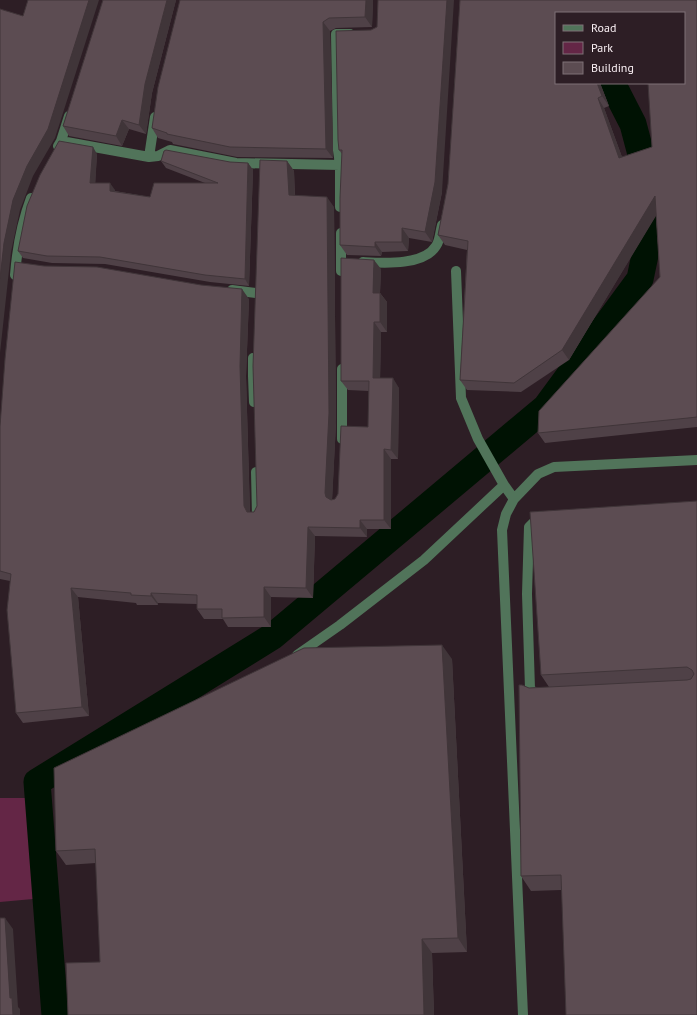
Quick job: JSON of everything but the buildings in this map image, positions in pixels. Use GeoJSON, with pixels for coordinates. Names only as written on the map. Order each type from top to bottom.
{"type":"FeatureCollection","features":[{"type":"Feature","properties":{"kind":"street"},"geometry":{"type":"LineString","coordinates":[[341,284],[348,262],[341,220],[336,34],[357,34]]}},
{"type":"Feature","properties":{"kind":"street"},"geometry":{"type":"LineString","coordinates":[[54,154],[61,141],[73,105]]}},
{"type":"Feature","properties":{"kind":"street"},"geometry":{"type":"LineString","coordinates":[[149,157],[156,111]]}},
{"type":"Feature","properties":{"kind":"street"},"geometry":{"type":"LineString","coordinates":[[61,141],[149,157],[158,156],[170,150],[260,167],[340,165]]}},
{"type":"Feature","properties":{"kind":"street"},"geometry":{"type":"LineString","coordinates":[[13,287],[19,265],[26,210],[34,192]]}},
{"type":"Feature","properties":{"kind":"street"},"geometry":{"type":"LineString","coordinates":[[348,262],[389,263],[418,259],[433,251],[438,245],[444,214]]}},
{"type":"Feature","properties":{"kind":"street"},"geometry":{"type":"LineString","coordinates":[[456,271],[461,398],[478,438],[504,486],[514,499]]}},
{"type":"Feature","properties":{"kind":"street"},"geometry":{"type":"LineString","coordinates":[[225,290],[256,293]]}},
{"type":"Feature","properties":{"kind":"street"},"geometry":{"type":"LineString","coordinates":[[254,346],[253,376],[255,414]]}},
{"type":"Feature","properties":{"kind":"street"},"geometry":{"type":"LineString","coordinates":[[341,452],[342,361]]}},
{"type":"Feature","properties":{"kind":"street"},"geometry":{"type":"LineString","coordinates":[[523,1015],[502,530],[506,514],[514,499],[538,474],[554,467],[697,460]]}},
{"type":"Feature","properties":{"kind":"street"},"geometry":{"type":"LineString","coordinates":[[256,464],[256,516]]}},
{"type":"Feature","properties":{"kind":"street"},"geometry":{"type":"LineString","coordinates":[[286,660],[300,654],[424,560],[504,486]]}},
{"type":"Feature","properties":{"kind":"street"},"geometry":{"type":"LineString","coordinates":[[547,515],[540,516],[529,527],[527,594],[530,689],[540,696],[552,696]]}},
{"type":"Feature","properties":{"kind":"green space"},"geometry":{"type":"Polygon","coordinates":[[[0,798],[28,798],[33,899],[0,902],[0,798]]]}},
{"type":"Feature","properties":{"kind":"waterway"},"geometry":{"type":"LineString","coordinates":[[55,1015],[37,782],[273,636],[546,407],[640,279],[655,207],[633,124],[613,84]]}}]}
